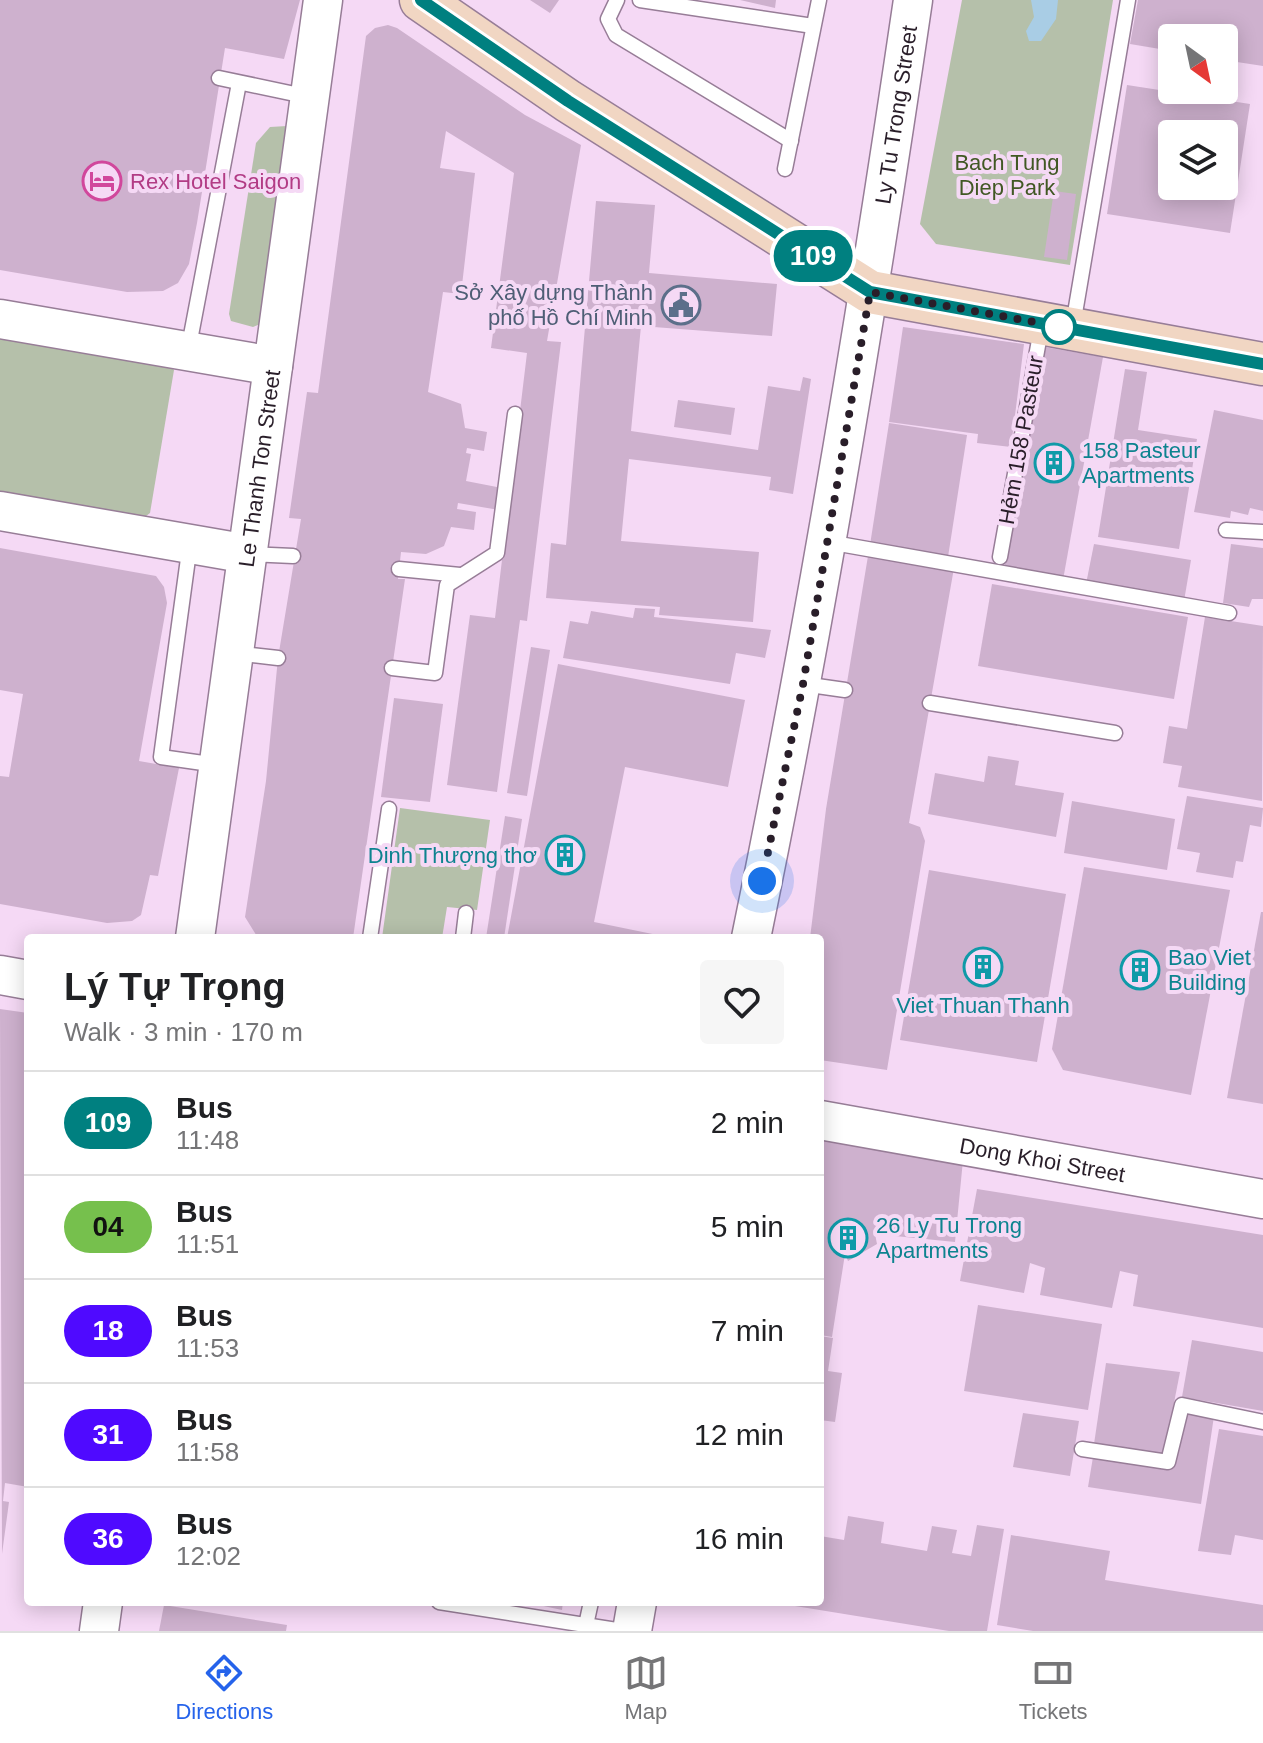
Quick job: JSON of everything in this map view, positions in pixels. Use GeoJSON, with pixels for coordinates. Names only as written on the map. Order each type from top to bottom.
{"type":"FeatureCollection","features":[{"type":"Feature","properties":{"kind":"main road"},"geometry":{"type":"LineString","coordinates":[[421,0],[568,101],[870,292],[1263,364]]}},
{"type":"Feature","properties":{"kind":"street","name":"Le Thanh Ton Street"},"geometry":{"type":"LineString","coordinates":[[196,934],[323,0]]}},
{"type":"Feature","properties":{"kind":"street","name":"Ly Tu Trong Street"},"geometry":{"type":"LineString","coordinates":[[752,934],[803,684],[870,292],[913,0]]}},
{"type":"Feature","properties":{"kind":"street"},"geometry":{"type":"LineString","coordinates":[[0,319],[273,366]]}},
{"type":"Feature","properties":{"kind":"street"},"geometry":{"type":"LineString","coordinates":[[0,511],[248,554]]}},
{"type":"Feature","properties":{"kind":"street"},"geometry":{"type":"LineString","coordinates":[[0,975],[24,979]]}},
{"type":"Feature","properties":{"kind":"street","name":"Dong Khoi Street"},"geometry":{"type":"LineString","coordinates":[[824,1121],[1263,1199]]}},
{"type":"Feature","properties":{"kind":"street"},"geometry":{"type":"LineString","coordinates":[[99,1631],[102,1606]]}},
{"type":"Feature","properties":{"kind":"street"},"geometry":{"type":"LineString","coordinates":[[632,1631],[636,1606]]}},
{"type":"Feature","properties":{"kind":"lane"},"geometry":{"type":"LineString","coordinates":[[617,0],[608,19],[616,35],[791,141]]}},
{"type":"Feature","properties":{"kind":"lane"},"geometry":{"type":"LineString","coordinates":[[640,0],[813,26]]}},
{"type":"Feature","properties":{"kind":"lane"},"geometry":{"type":"LineString","coordinates":[[785,169],[819,0]]}},
{"type":"Feature","properties":{"kind":"lane","name":"Hẻm 158 Pasteur"},"geometry":{"type":"LineString","coordinates":[[1000,557],[1057,327],[1128,0]]}},
{"type":"Feature","properties":{"kind":"lane"},"geometry":{"type":"LineString","coordinates":[[219,78],[310,97]]}},
{"type":"Feature","properties":{"kind":"lane"},"geometry":{"type":"LineString","coordinates":[[188,351],[239,83]]}},
{"type":"Feature","properties":{"kind":"lane"},"geometry":{"type":"LineString","coordinates":[[392,668],[435,673],[447,585],[497,553],[515,414]]}},
{"type":"Feature","properties":{"kind":"lane"},"geometry":{"type":"LineString","coordinates":[[1226,530],[1263,532]]}},
{"type":"Feature","properties":{"kind":"lane"},"geometry":{"type":"LineString","coordinates":[[826,542],[1229,613]]}},
{"type":"Feature","properties":{"kind":"lane"},"geometry":{"type":"LineString","coordinates":[[190,544],[161,757],[218,765]]}},
{"type":"Feature","properties":{"kind":"lane"},"geometry":{"type":"LineString","coordinates":[[248,554],[293,556]]}},
{"type":"Feature","properties":{"kind":"lane"},"geometry":{"type":"LineString","coordinates":[[399,569],[460,575]]}},
{"type":"Feature","properties":{"kind":"lane"},"geometry":{"type":"LineString","coordinates":[[234,653],[278,658]]}},
{"type":"Feature","properties":{"kind":"lane"},"geometry":{"type":"LineString","coordinates":[[803,684],[845,690]]}},
{"type":"Feature","properties":{"kind":"lane"},"geometry":{"type":"LineString","coordinates":[[930,703],[1115,733]]}},
{"type":"Feature","properties":{"kind":"lane"},"geometry":{"type":"LineString","coordinates":[[371,934],[389,809]]}},
{"type":"Feature","properties":{"kind":"lane"},"geometry":{"type":"LineString","coordinates":[[463,934],[466,913]]}},
{"type":"Feature","properties":{"kind":"lane"},"geometry":{"type":"LineString","coordinates":[[1082,1449],[1168,1462],[1182,1405],[1263,1422]]}},
{"type":"Feature","properties":{"kind":"lane"},"geometry":{"type":"LineString","coordinates":[[465,1606],[623,1631]]}},
{"type":"Feature","properties":{"kind":"lane"},"geometry":{"type":"LineString","coordinates":[[586,1625],[590,1606]]}},
{"type":"Feature","properties":{"kind":"green space","name":"Bach Tung Diep Park"},"geometry":{"type":"Polygon","coordinates":[[[962,0],[1113,0],[1070,265],[936,244],[920,224],[962,0]]]}},
{"type":"Feature","properties":{"kind":"green space"},"geometry":{"type":"Polygon","coordinates":[[[287,126],[263,323],[253,327],[231,321],[229,314],[256,143],[270,127],[287,126]]]}},
{"type":"Feature","properties":{"kind":"green space"},"geometry":{"type":"Polygon","coordinates":[[[0,334],[169,364],[174,370],[150,513],[141,520],[0,496],[0,334]]]}},
{"type":"Feature","properties":{"kind":"green space"},"geometry":{"type":"Polygon","coordinates":[[[400,808],[490,820],[477,910],[447,907],[443,934],[383,934],[400,808]]]}},
{"type":"Feature","properties":{"kind":"water"},"geometry":{"type":"Polygon","coordinates":[[[1031,0],[1058,0],[1056,19],[1041,41],[1029,41],[1026,31],[1034,17],[1031,0]]]}},
{"type":"Feature","properties":{"kind":"building","name":"Rex Hotel Saigon"},"geometry":{"type":"Polygon","coordinates":[[[0,0],[300,0],[284,59],[225,48],[189,264],[178,283],[163,291],[127,292],[0,270],[0,0]]]}},
{"type":"Feature","properties":{"kind":"building"},"geometry":{"type":"Polygon","coordinates":[[[530,0],[559,0],[550,13],[530,0]]]}},
{"type":"Feature","properties":{"kind":"building"},"geometry":{"type":"Polygon","coordinates":[[[740,0],[776,0],[775,8],[740,0]]]}},
{"type":"Feature","properties":{"kind":"building"},"geometry":{"type":"Polygon","coordinates":[[[1138,0],[1263,0],[1263,66],[1238,62],[1238,24],[1158,24],[1158,49],[1130,44],[1138,0]]]}},
{"type":"Feature","properties":{"kind":"building"},"geometry":{"type":"Polygon","coordinates":[[[388,25],[397,28],[525,115],[581,145],[547,341],[561,342],[527,621],[520,620],[497,792],[447,785],[470,615],[495,618],[527,353],[491,348],[514,173],[446,131],[440,168],[475,173],[461,294],[443,292],[428,392],[461,404],[465,428],[487,432],[484,451],[467,448],[466,453],[471,454],[466,481],[502,488],[499,510],[458,503],[457,509],[476,512],[474,530],[451,527],[444,546],[426,554],[401,552],[398,579],[405,579],[354,934],[256,934],[245,917],[266,781],[278,658],[301,519],[289,518],[307,392],[318,393],[366,36],[375,28],[388,25]]]}},
{"type":"Feature","properties":{"kind":"building"},"geometry":{"type":"Polygon","coordinates":[[[1127,85],[1158,90],[1158,104],[1250,104],[1238,181],[1238,120],[1158,120],[1158,200],[1235,200],[1230,233],[1107,214],[1127,85]]]}},
{"type":"Feature","properties":{"kind":"building"},"geometry":{"type":"Polygon","coordinates":[[[1054,191],[1076,194],[1067,260],[1044,257],[1054,191]]]}},
{"type":"Feature","properties":{"kind":"building"},"geometry":{"type":"Polygon","coordinates":[[[596,201],[655,205],[649,273],[777,284],[772,336],[641,326],[631,431],[758,450],[768,386],[800,391],[803,377],[811,379],[793,494],[769,490],[771,477],[629,459],[621,541],[759,552],[753,622],[659,615],[660,607],[546,598],[551,543],[566,545],[596,201]]]}},
{"type":"Feature","properties":{"kind":"building"},"geometry":{"type":"Polygon","coordinates":[[[903,327],[1024,344],[1011,447],[977,443],[978,434],[889,422],[903,327]]]}},
{"type":"Feature","properties":{"kind":"building","name":"158 Pasteur Apartments"},"geometry":{"type":"Polygon","coordinates":[[[1044,347],[1103,357],[1063,580],[1004,570],[1044,347]]]}},
{"type":"Feature","properties":{"kind":"building"},"geometry":{"type":"Polygon","coordinates":[[[1125,369],[1147,372],[1138,430],[1197,439],[1179,549],[1098,537],[1125,369]]]}},
{"type":"Feature","properties":{"kind":"building"},"geometry":{"type":"Polygon","coordinates":[[[678,400],[735,408],[731,435],[674,427],[678,400]]]}},
{"type":"Feature","properties":{"kind":"building"},"geometry":{"type":"Polygon","coordinates":[[[1214,410],[1263,420],[1263,511],[1250,508],[1248,515],[1231,511],[1230,518],[1194,512],[1214,410]]]}},
{"type":"Feature","properties":{"kind":"building"},"geometry":{"type":"Polygon","coordinates":[[[889,423],[967,435],[948,557],[870,545],[889,423]]]}},
{"type":"Feature","properties":{"kind":"building"},"geometry":{"type":"Polygon","coordinates":[[[1094,544],[1191,560],[1184,601],[1086,584],[1094,544]]]}},
{"type":"Feature","properties":{"kind":"building"},"geometry":{"type":"Polygon","coordinates":[[[1231,544],[1263,548],[1263,599],[1252,599],[1249,607],[1223,603],[1231,544]]]}},
{"type":"Feature","properties":{"kind":"building"},"geometry":{"type":"Polygon","coordinates":[[[0,548],[156,576],[164,587],[167,603],[139,761],[179,768],[158,876],[150,875],[141,915],[132,921],[107,923],[0,904],[0,776],[9,777],[23,694],[0,690],[0,548]]]}},
{"type":"Feature","properties":{"kind":"building"},"geometry":{"type":"Polygon","coordinates":[[[868,556],[954,568],[909,823],[920,827],[925,841],[887,1070],[824,1061],[824,934],[810,934],[826,809],[868,556]]]}},
{"type":"Feature","properties":{"kind":"building"},"geometry":{"type":"Polygon","coordinates":[[[992,584],[1188,617],[1174,699],[978,666],[992,584]]]}},
{"type":"Feature","properties":{"kind":"building"},"geometry":{"type":"Polygon","coordinates":[[[635,608],[655,609],[654,617],[771,630],[765,658],[736,653],[730,684],[563,658],[570,621],[588,624],[591,611],[633,618],[635,608]]]}},
{"type":"Feature","properties":{"kind":"building"},"geometry":{"type":"Polygon","coordinates":[[[1205,617],[1263,626],[1262,801],[1178,787],[1182,766],[1163,763],[1169,726],[1187,729],[1205,617]]]}},
{"type":"Feature","properties":{"kind":"building"},"geometry":{"type":"Polygon","coordinates":[[[531,647],[550,650],[527,796],[507,793],[531,647]]]}},
{"type":"Feature","properties":{"kind":"building","name":"Dinh Thượng thơ"},"geometry":{"type":"Polygon","coordinates":[[[558,664],[745,700],[728,787],[625,767],[594,922],[652,934],[508,934],[558,664]]]}},
{"type":"Feature","properties":{"kind":"building"},"geometry":{"type":"Polygon","coordinates":[[[394,698],[443,704],[430,802],[381,797],[394,698]]]}},
{"type":"Feature","properties":{"kind":"building"},"geometry":{"type":"Polygon","coordinates":[[[988,756],[1019,761],[1015,785],[1064,793],[1056,837],[928,814],[935,773],[984,782],[988,756]]]}},
{"type":"Feature","properties":{"kind":"building"},"geometry":{"type":"Polygon","coordinates":[[[1187,796],[1263,808],[1261,827],[1250,825],[1243,862],[1236,861],[1233,878],[1196,872],[1200,853],[1177,849],[1187,796]]]}},
{"type":"Feature","properties":{"kind":"building"},"geometry":{"type":"Polygon","coordinates":[[[1072,801],[1175,819],[1167,870],[1064,853],[1072,801]]]}},
{"type":"Feature","properties":{"kind":"building"},"geometry":{"type":"Polygon","coordinates":[[[505,816],[522,819],[505,934],[487,934],[505,816]]]}},
{"type":"Feature","properties":{"kind":"building","name":"Bao Viet Building"},"geometry":{"type":"Polygon","coordinates":[[[1084,867],[1230,890],[1191,1095],[1063,1070],[1052,1049],[1084,867]]]}},
{"type":"Feature","properties":{"kind":"building","name":"Viet Thuan Thanh"},"geometry":{"type":"Polygon","coordinates":[[[929,870],[1066,894],[1037,1062],[900,1040],[929,870]]]}},
{"type":"Feature","properties":{"kind":"building"},"geometry":{"type":"Polygon","coordinates":[[[1263,912],[1263,1104],[1227,1098],[1263,912]]]}},
{"type":"Feature","properties":{"kind":"building"},"geometry":{"type":"Polygon","coordinates":[[[0,1009],[24,1012],[24,1486],[5,1483],[3,1501],[9,1502],[2,1554],[0,1009]]]}},
{"type":"Feature","properties":{"kind":"building","name":"26 Ly Tu Trong Apartments"},"geometry":{"type":"Polygon","coordinates":[[[824,1139],[963,1160],[955,1242],[875,1234],[877,1244],[848,1261],[845,1254],[832,1337],[824,1336],[824,1139]]]}},
{"type":"Feature","properties":{"kind":"building"},"geometry":{"type":"Polygon","coordinates":[[[977,1189],[1263,1235],[1263,1328],[1133,1306],[1138,1275],[1120,1271],[1112,1308],[1040,1295],[1045,1268],[1030,1263],[1024,1293],[960,1281],[977,1189]]]}},
{"type":"Feature","properties":{"kind":"building"},"geometry":{"type":"Polygon","coordinates":[[[978,1305],[1102,1324],[1088,1410],[964,1391],[978,1305]]]}},
{"type":"Feature","properties":{"kind":"building"},"geometry":{"type":"Polygon","coordinates":[[[824,1337],[833,1338],[828,1371],[842,1373],[835,1422],[824,1421],[824,1337]]]}},
{"type":"Feature","properties":{"kind":"building"},"geometry":{"type":"Polygon","coordinates":[[[1192,1340],[1263,1352],[1263,1411],[1182,1397],[1192,1340]]]}},
{"type":"Feature","properties":{"kind":"building"},"geometry":{"type":"Polygon","coordinates":[[[1106,1363],[1180,1372],[1164,1454],[1094,1444],[1106,1363]]]}},
{"type":"Feature","properties":{"kind":"building"},"geometry":{"type":"Polygon","coordinates":[[[1183,1410],[1214,1416],[1201,1504],[1088,1487],[1093,1457],[1172,1468],[1183,1410]]]}},
{"type":"Feature","properties":{"kind":"building"},"geometry":{"type":"Polygon","coordinates":[[[1023,1413],[1079,1421],[1070,1476],[1013,1467],[1023,1413]]]}},
{"type":"Feature","properties":{"kind":"building"},"geometry":{"type":"Polygon","coordinates":[[[1219,1429],[1263,1436],[1263,1540],[1235,1535],[1231,1555],[1198,1551],[1219,1429]]]}},
{"type":"Feature","properties":{"kind":"building"},"geometry":{"type":"Polygon","coordinates":[[[848,1516],[884,1522],[881,1543],[927,1551],[932,1526],[957,1530],[952,1553],[971,1556],[977,1525],[1004,1529],[987,1631],[949,1631],[795,1606],[824,1606],[824,1537],[844,1540],[848,1516]]]}},
{"type":"Feature","properties":{"kind":"building"},"geometry":{"type":"Polygon","coordinates":[[[1011,1535],[1110,1551],[1105,1580],[1263,1605],[1263,1631],[1033,1631],[997,1625],[1011,1535]]]}},
{"type":"Feature","properties":{"kind":"building"},"geometry":{"type":"Polygon","coordinates":[[[164,1606],[287,1625],[286,1631],[159,1631],[164,1606]]]}},
{"type":"Feature","properties":{"kind":"bus line","name":"109"},"geometry":{"type":"LineString","coordinates":[[421,0],[568,101],[870,292],[1263,364]]}},
{"type":"Feature","properties":{"kind":"place","name":"Rex Hotel Saigon"},"geometry":{"type":"Point","coordinates":[102,181]}},
{"type":"Feature","properties":{"kind":"place","name":"Sở Xây dựng Thành phố Hồ Chí Minh"},"geometry":{"type":"Point","coordinates":[681,305]}},
{"type":"Feature","properties":{"kind":"place","name":"158 Pasteur Apartments"},"geometry":{"type":"Point","coordinates":[1054,463]}},
{"type":"Feature","properties":{"kind":"place","name":"Dinh Thượng thơ"},"geometry":{"type":"Point","coordinates":[565,855]}},
{"type":"Feature","properties":{"kind":"place","name":"Viet Thuan Thanh"},"geometry":{"type":"Point","coordinates":[983,967]}},
{"type":"Feature","properties":{"kind":"place","name":"Bao Viet Building"},"geometry":{"type":"Point","coordinates":[1140,970]}},
{"type":"Feature","properties":{"kind":"place","name":"26 Ly Tu Trong Apartments"},"geometry":{"type":"Point","coordinates":[848,1238]}},
{"type":"Feature","properties":{"kind":"route"},"geometry":{"type":"LineString","coordinates":[[762,881],[803,684],[870,292],[1073,329],[1059,327]]}}]}
